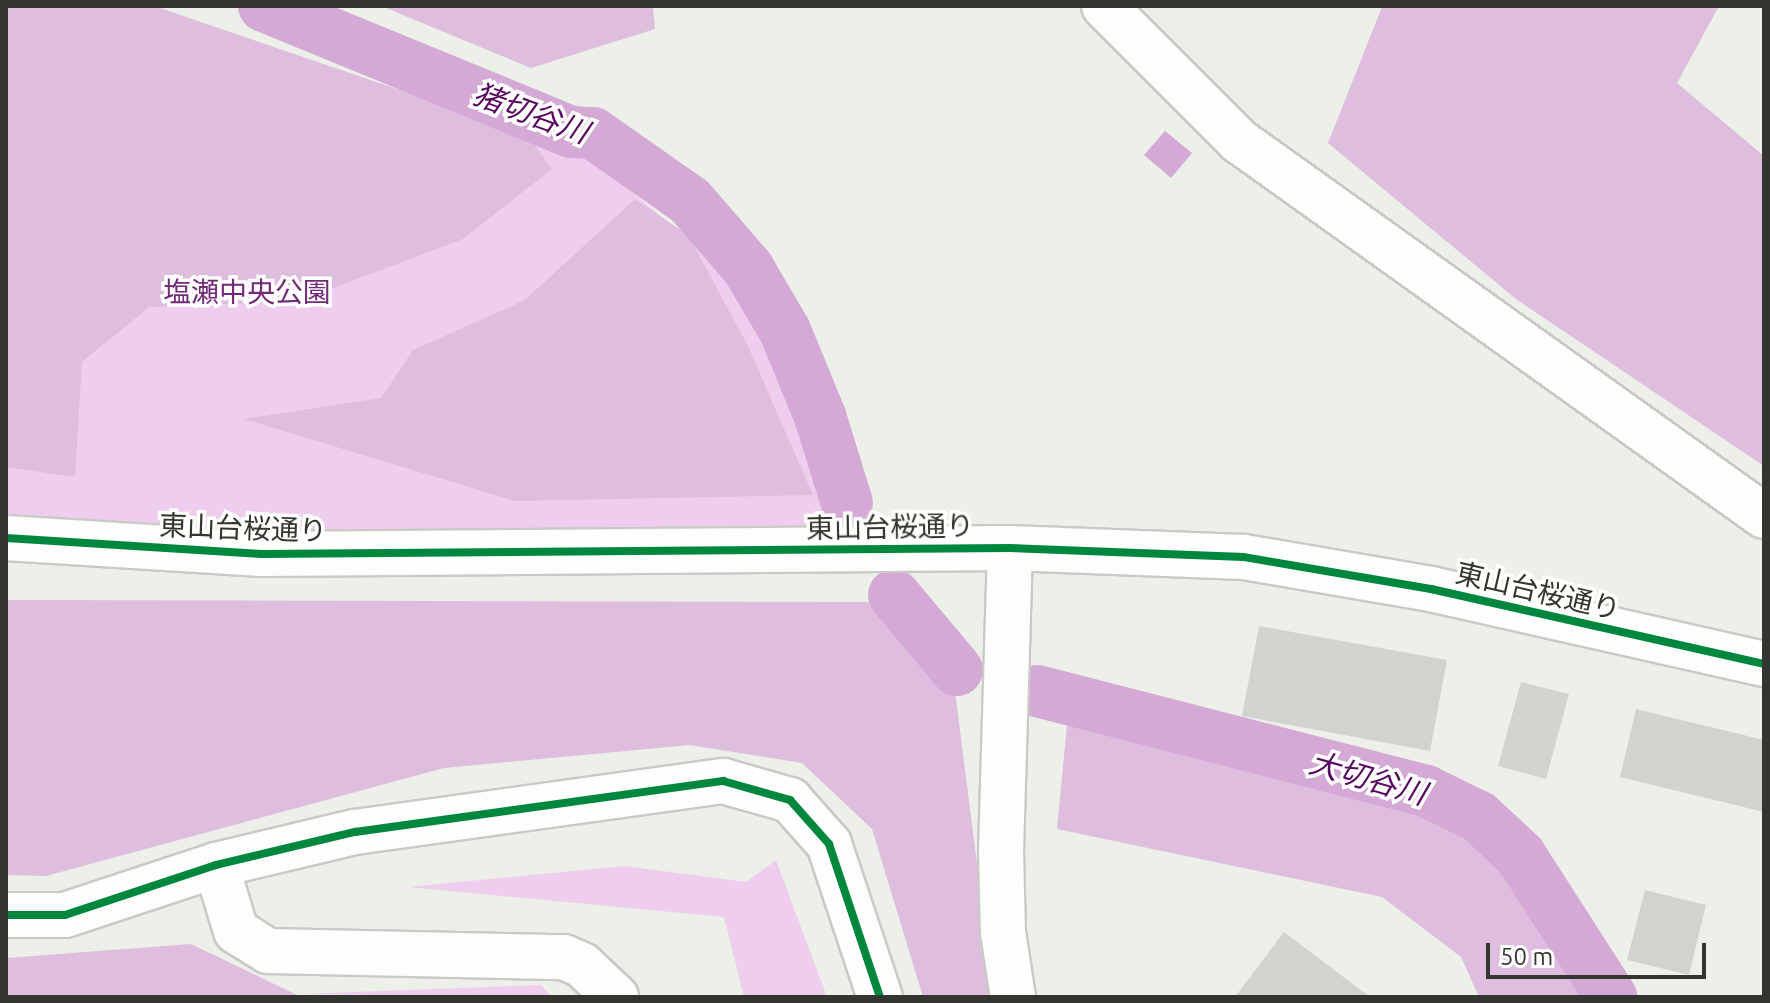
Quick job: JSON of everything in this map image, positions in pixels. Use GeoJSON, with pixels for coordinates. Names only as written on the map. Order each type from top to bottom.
{"type":"FeatureCollection","features":[{"type":"Feature","properties":{"kind":"street"},"geometry":{"type":"LineString","coordinates":[[1104,6],[1239,141],[1764,516]]}},
{"type":"Feature","properties":{"kind":"street","name":"東山台桜通り"},"geometry":{"type":"LineString","coordinates":[[6,538],[261,554],[1010,548],[1244,557],[1431,589],[1764,664]]}},
{"type":"Feature","properties":{"kind":"street"},"geometry":{"type":"LineString","coordinates":[[1010,548],[1001,852],[1003,932],[1013,997]]}},
{"type":"Feature","properties":{"kind":"street"},"geometry":{"type":"LineString","coordinates":[[6,915],[65,915],[216,865],[355,832],[723,781],[790,800],[829,844],[880,997]]}},
{"type":"Feature","properties":{"kind":"street"},"geometry":{"type":"LineString","coordinates":[[216,865],[236,931],[268,951],[564,957],[582,965],[616,997]]}},
{"type":"Feature","properties":{"kind":"green space","name":"塩瀬中央公園"},"geometry":{"type":"Polygon","coordinates":[[[6,6],[149,6],[586,154],[716,262],[805,414],[833,535],[157,530],[6,514],[6,6]]]}},
{"type":"Feature","properties":{"kind":"green space"},"geometry":{"type":"Polygon","coordinates":[[[6,6],[154,6],[526,133],[552,169],[463,239],[299,301],[149,307],[82,362],[75,477],[6,467],[6,6]]]}},
{"type":"Feature","properties":{"kind":"green space"},"geometry":{"type":"Polygon","coordinates":[[[381,6],[653,6],[655,29],[531,68],[381,6]]]}},
{"type":"Feature","properties":{"kind":"green space"},"geometry":{"type":"Polygon","coordinates":[[[1719,6],[1677,83],[1764,156],[1764,466],[1516,299],[1328,143],[1382,7],[1719,6]]]}},
{"type":"Feature","properties":{"kind":"green space"},"geometry":{"type":"Polygon","coordinates":[[[635,199],[688,235],[747,344],[813,495],[515,501],[244,419],[381,398],[413,350],[525,300],[635,199]]]}},
{"type":"Feature","properties":{"kind":"green space"},"geometry":{"type":"Polygon","coordinates":[[[6,600],[880,602],[955,691],[994,997],[923,997],[872,829],[802,763],[690,745],[444,768],[46,876],[6,875],[6,600]]]}},
{"type":"Feature","properties":{"kind":"green space"},"geometry":{"type":"Polygon","coordinates":[[[1067,725],[1428,802],[1527,880],[1599,997],[1479,997],[1461,957],[1382,897],[1057,829],[1067,725]]]}},
{"type":"Feature","properties":{"kind":"green space"},"geometry":{"type":"Polygon","coordinates":[[[776,860],[827,997],[744,997],[724,917],[408,887],[624,866],[746,882],[776,860]]]}},
{"type":"Feature","properties":{"kind":"green space"},"geometry":{"type":"Polygon","coordinates":[[[191,944],[301,997],[6,997],[6,958],[191,944]]]}},
{"type":"Feature","properties":{"kind":"green space"},"geometry":{"type":"Polygon","coordinates":[[[541,985],[552,997],[300,994],[541,985]]]}},
{"type":"Feature","properties":{"kind":"shaded area"},"geometry":{"type":"Polygon","coordinates":[[[1165,131],[1192,153],[1171,178],[1144,155],[1165,131]]]}},
{"type":"Feature","properties":{"kind":"building"},"geometry":{"type":"Polygon","coordinates":[[[1259,626],[1447,660],[1430,751],[1242,716],[1259,626]]]}},
{"type":"Feature","properties":{"kind":"building"},"geometry":{"type":"Polygon","coordinates":[[[1521,682],[1569,694],[1546,779],[1498,766],[1521,682]]]}},
{"type":"Feature","properties":{"kind":"building"},"geometry":{"type":"Polygon","coordinates":[[[1636,709],[1764,740],[1764,812],[1620,777],[1636,709]]]}},
{"type":"Feature","properties":{"kind":"building"},"geometry":{"type":"Polygon","coordinates":[[[1645,890],[1706,905],[1689,975],[1627,960],[1645,890]]]}},
{"type":"Feature","properties":{"kind":"building"},"geometry":{"type":"Polygon","coordinates":[[[1284,932],[1370,997],[1235,997],[1284,932]]]}},
{"type":"Feature","properties":{"kind":"waterway","name":"猪切谷川"},"geometry":{"type":"LineString","coordinates":[[264,6],[571,132],[593,133],[690,201],[748,268],[785,331],[820,416],[847,503]]}},
{"type":"Feature","properties":{"kind":"waterway","name":"猪切谷川"},"geometry":{"type":"LineString","coordinates":[[894,595],[957,670]]}},
{"type":"Feature","properties":{"kind":"waterway","name":"大切谷川"},"geometry":{"type":"LineString","coordinates":[[1037,691],[1426,791],[1479,817],[1520,855],[1611,997]]}},
{"type":"Feature","properties":{"kind":"cycle path"},"geometry":{"type":"LineString","coordinates":[[6,538],[261,554],[1010,548],[1244,557],[1431,589],[1764,664]]}},
{"type":"Feature","properties":{"kind":"cycle path"},"geometry":{"type":"LineString","coordinates":[[6,915],[65,915],[216,865],[355,832],[723,781],[790,800],[829,844],[880,997]]}}]}
